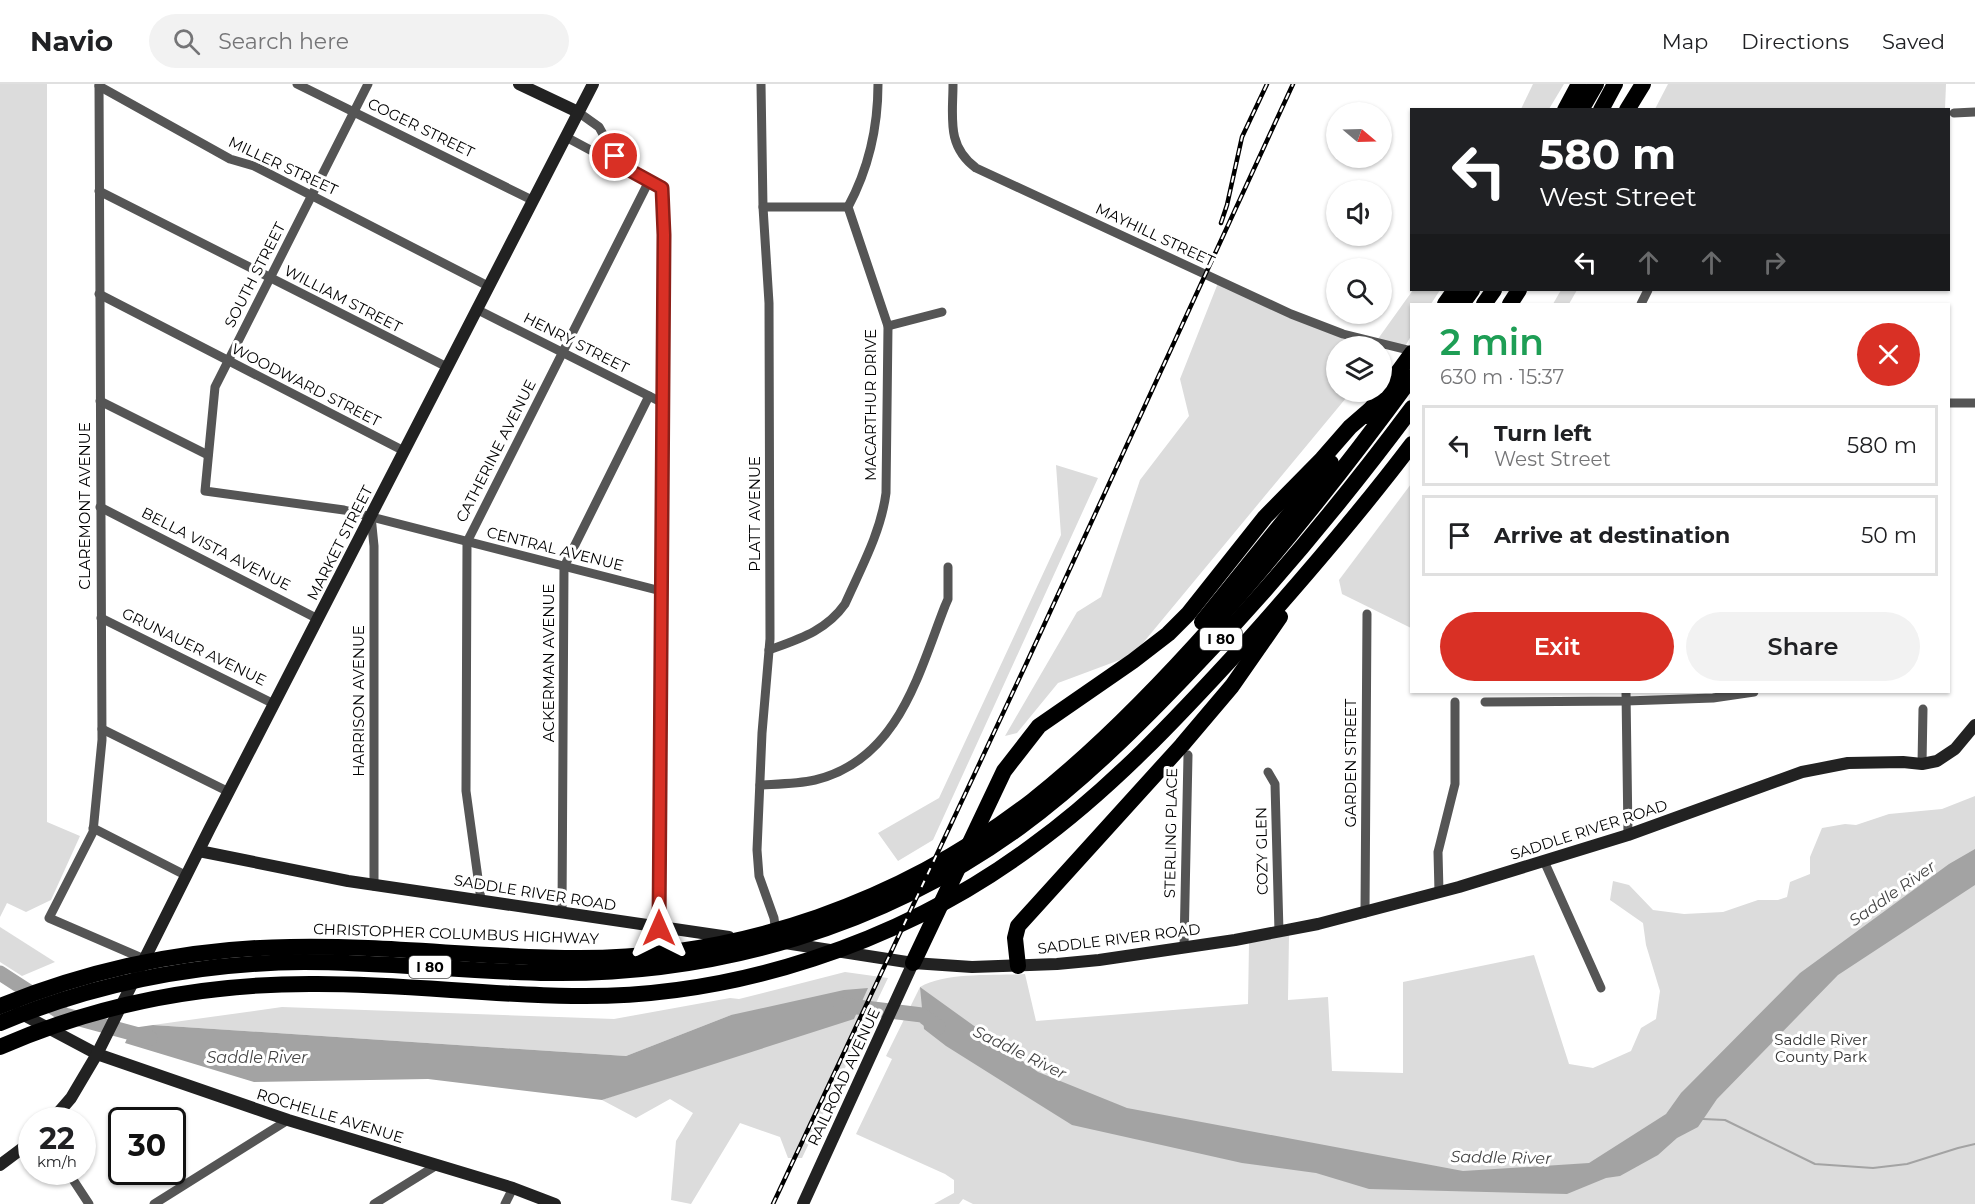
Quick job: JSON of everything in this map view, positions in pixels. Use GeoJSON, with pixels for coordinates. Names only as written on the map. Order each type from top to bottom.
{"type":"FeatureCollection","features":[{"type":"Feature","properties":{"kind":"highway"},"geometry":{"type":"LineString","coordinates":[[1566,108],[1579,84]]}},
{"type":"Feature","properties":{"kind":"highway"},"geometry":{"type":"LineString","coordinates":[[1582,108],[1596,84]]}},
{"type":"Feature","properties":{"kind":"highway"},"geometry":{"type":"LineString","coordinates":[[1602,108],[1615,84]]}},
{"type":"Feature","properties":{"kind":"highway"},"geometry":{"type":"LineString","coordinates":[[1629,108],[1643,84]]}},
{"type":"Feature","properties":{"kind":"highway"},"geometry":{"type":"LineString","coordinates":[[1110,733],[1266,544],[1373,407],[1410,355]]}},
{"type":"Feature","properties":{"kind":"highway","name":"CHRISTOPHER COLUMBUS HIGHWAY"},"geometry":{"type":"LineString","coordinates":[[3,1012],[161,975],[225,966],[302,962],[579,973],[640,970],[777,931],[863,900],[945,860],[1011,817],[1055,783],[1110,733],[1176,666],[1271,558],[1349,462],[1410,380]]}},
{"type":"Feature","properties":{"kind":"highway"},"geometry":{"type":"LineString","coordinates":[[913,963],[1005,771],[1024,744],[1039,726],[1133,662],[1168,634],[1188,614],[1265,517],[1350,427],[1373,407]]}},
{"type":"Feature","properties":{"kind":"highway","name":"CHRISTOPHER COLUMBUS HIGHWAY"},"geometry":{"type":"LineString","coordinates":[[3,1012],[81,978],[170,958],[236,949],[287,946],[349,947],[580,958],[698,955],[778,944],[867,913],[923,886],[1000,841],[1045,808],[1092,768],[1202,660],[1304,545],[1410,411]]}},
{"type":"Feature","properties":{"kind":"highway","name":"I 80"},"geometry":{"type":"LineString","coordinates":[[0,1047],[35,1032],[81,1017],[149,1000],[221,988],[267,984],[375,985],[516,995],[578,996],[640,993],[701,986],[793,964],[852,944],[910,919],[981,881],[1052,831],[1133,760],[1215,676],[1330,547],[1410,447]]}},
{"type":"Feature","properties":{"kind":"highway"},"geometry":{"type":"LineString","coordinates":[[1018,966],[1015,938],[1018,926],[1182,745],[1232,686],[1330,547]]}},
{"type":"Feature","properties":{"kind":"highway"},"geometry":{"type":"LineString","coordinates":[[0,1056],[35,1032]]}},
{"type":"Feature","properties":{"kind":"street","name":"COGER STREET"},"geometry":{"type":"LineString","coordinates":[[297,84],[532,200]]}},
{"type":"Feature","properties":{"kind":"street","name":"SOUTH STREET"},"geometry":{"type":"LineString","coordinates":[[205,490],[215,387],[368,84]]}},
{"type":"Feature","properties":{"kind":"street"},"geometry":{"type":"LineString","coordinates":[[519,84],[578,112],[599,126],[615,156],[631,171]]}},
{"type":"Feature","properties":{"kind":"street","name":"MARKET STREET"},"geometry":{"type":"LineString","coordinates":[[63,1107],[71,1098],[100,1048],[593,84]]}},
{"type":"Feature","properties":{"kind":"street","name":"PLATT AVENUE"},"geometry":{"type":"LineString","coordinates":[[761,84],[763,207],[769,303],[769,650],[757,850],[758,872],[774,918],[778,941]]}},
{"type":"Feature","properties":{"kind":"street"},"geometry":{"type":"LineString","coordinates":[[763,207],[848,207],[865,172],[870,154],[878,110],[878,84]]}},
{"type":"Feature","properties":{"kind":"street","name":"MAYHILL STREET"},"geometry":{"type":"LineString","coordinates":[[953,84],[953,137],[962,155],[976,168],[1291,314],[1343,334],[1410,351]]}},
{"type":"Feature","properties":{"kind":"street","name":"CLAREMONT AVENUE"},"geometry":{"type":"LineString","coordinates":[[99,85],[102,729],[93,832],[49,918],[144,959]]}},
{"type":"Feature","properties":{"kind":"street","name":"MILLER STREET"},"geometry":{"type":"LineString","coordinates":[[99,85],[230,159],[254,165],[488,286]]}},
{"type":"Feature","properties":{"kind":"street"},"geometry":{"type":"LineString","coordinates":[[1954,113],[1975,112]]}},
{"type":"Feature","properties":{"kind":"street"},"geometry":{"type":"LineString","coordinates":[[566,137],[662,188],[663,403],[659,928]]}},
{"type":"Feature","properties":{"kind":"street","name":"CATHERINE AVENUE"},"geometry":{"type":"LineString","coordinates":[[481,900],[466,791],[467,542],[649,181]]}},
{"type":"Feature","properties":{"kind":"street","name":"WILLIAM STREET"},"geometry":{"type":"LineString","coordinates":[[99,190],[270,279],[447,367]]}},
{"type":"Feature","properties":{"kind":"street","name":"MACARTHUR DRIVE"},"geometry":{"type":"LineString","coordinates":[[769,650],[821,629],[839,613],[878,528],[886,493],[888,326],[848,207]]}},
{"type":"Feature","properties":{"kind":"street","name":"WOODWARD STREET"},"geometry":{"type":"LineString","coordinates":[[99,294],[227,362],[404,451]]}},
{"type":"Feature","properties":{"kind":"street","name":"HENRY STREET"},"geometry":{"type":"LineString","coordinates":[[476,309],[663,403]]}},
{"type":"Feature","properties":{"kind":"street"},"geometry":{"type":"LineString","coordinates":[[888,326],[942,312]]}},
{"type":"Feature","properties":{"kind":"street","name":"ACKERMAN AVENUE"},"geometry":{"type":"LineString","coordinates":[[562,913],[564,567],[649,396]]}},
{"type":"Feature","properties":{"kind":"street"},"geometry":{"type":"LineString","coordinates":[[100,401],[208,455]]}},
{"type":"Feature","properties":{"kind":"street"},"geometry":{"type":"LineString","coordinates":[[1950,403],[1975,403]]}},
{"type":"Feature","properties":{"kind":"street","name":"CENTRAL AVENUE"},"geometry":{"type":"LineString","coordinates":[[205,490],[344,510],[662,591]]}},
{"type":"Feature","properties":{"kind":"street","name":"BELLA VISTA AVENUE"},"geometry":{"type":"LineString","coordinates":[[100,507],[318,619]]}},
{"type":"Feature","properties":{"kind":"street","name":"HARRISON AVENUE"},"geometry":{"type":"LineString","coordinates":[[371,516],[374,546],[374,886]]}},
{"type":"Feature","properties":{"kind":"street"},"geometry":{"type":"LineString","coordinates":[[760,785],[816,780],[832,774],[864,757],[884,738],[903,709],[948,599],[948,567]]}},
{"type":"Feature","properties":{"kind":"street","name":"GARDEN STREET"},"geometry":{"type":"LineString","coordinates":[[1365,913],[1367,614]]}},
{"type":"Feature","properties":{"kind":"street","name":"GRUNAUER AVENUE"},"geometry":{"type":"LineString","coordinates":[[101,618],[274,704]]}},
{"type":"Feature","properties":{"kind":"street"},"geometry":{"type":"LineString","coordinates":[[1485,702],[1626,696],[1713,698],[1747,693]]}},
{"type":"Feature","properties":{"kind":"street"},"geometry":{"type":"LineString","coordinates":[[1626,696],[1628,835]]}},
{"type":"Feature","properties":{"kind":"street"},"geometry":{"type":"LineString","coordinates":[[1439,892],[1438,852],[1455,784],[1455,702]]}},
{"type":"Feature","properties":{"kind":"street"},"geometry":{"type":"LineString","coordinates":[[1922,764],[1923,709]]}},
{"type":"Feature","properties":{"kind":"street","name":"SADDLE RIVER ROAD"},"geometry":{"type":"LineString","coordinates":[[199,851],[374,886],[659,928],[778,941],[913,963],[972,967],[1018,966],[1099,960],[1279,932],[1365,913],[1628,835],[1802,772],[1848,763],[1922,764],[1937,761],[1955,749],[1975,725]]}},
{"type":"Feature","properties":{"kind":"street"},"geometry":{"type":"LineString","coordinates":[[102,729],[229,792]]}},
{"type":"Feature","properties":{"kind":"street","name":"STERLING PLACE"},"geometry":{"type":"LineString","coordinates":[[1184,947],[1188,755]]}},
{"type":"Feature","properties":{"kind":"street","name":"COZY GLEN"},"geometry":{"type":"LineString","coordinates":[[1268,772],[1275,784],[1279,932]]}},
{"type":"Feature","properties":{"kind":"street"},"geometry":{"type":"LineString","coordinates":[[93,828],[187,876]]}},
{"type":"Feature","properties":{"kind":"street"},"geometry":{"type":"LineString","coordinates":[[1544,861],[1601,988]]}},
{"type":"Feature","properties":{"kind":"street","name":"RAILROAD AVENUE"},"geometry":{"type":"LineString","coordinates":[[803,1204],[913,963]]}},
{"type":"Feature","properties":{"kind":"street","name":"ROCHELLE AVENUE"},"geometry":{"type":"LineString","coordinates":[[3,1012],[288,1120],[513,1188],[555,1204]]}},
{"type":"Feature","properties":{"kind":"street"},"geometry":{"type":"LineString","coordinates":[[154,1204],[288,1120]]}},
{"type":"Feature","properties":{"kind":"street"},"geometry":{"type":"LineString","coordinates":[[0,1165],[18,1152]]}},
{"type":"Feature","properties":{"kind":"street"},"geometry":{"type":"LineString","coordinates":[[374,1204],[437,1165]]}},
{"type":"Feature","properties":{"kind":"street"},"geometry":{"type":"LineString","coordinates":[[77,1185],[89,1204]]}},
{"type":"Feature","properties":{"kind":"street"},"geometry":{"type":"LineString","coordinates":[[506,1204],[513,1188]]}},
{"type":"Feature","properties":{"kind":"green space"},"geometry":{"type":"Polygon","coordinates":[[[0,84],[47,84],[47,822],[80,836],[51,900],[26,912],[7,903],[0,917],[0,84]]]}},
{"type":"Feature","properties":{"kind":"green space"},"geometry":{"type":"Polygon","coordinates":[[[1533,84],[1564,84],[1550,108],[1521,108],[1533,84]]]}},
{"type":"Feature","properties":{"kind":"green space"},"geometry":{"type":"Polygon","coordinates":[[[1668,84],[1946,84],[1945,108],[1656,108],[1668,84]]]}},
{"type":"Feature","properties":{"kind":"green space"},"geometry":{"type":"Polygon","coordinates":[[[1218,283],[1357,336],[1326,336],[1326,402],[1343,402],[1133,655],[1058,683],[1017,733],[1005,736],[1077,612],[1101,597],[1140,480],[1189,416],[1180,379],[1218,283]]]}},
{"type":"Feature","properties":{"kind":"green space"},"geometry":{"type":"Polygon","coordinates":[[[1412,291],[1439,291],[1432,303],[1410,303],[1410,338],[1403,350],[1392,348],[1392,336],[1380,336],[1389,324],[1392,324],[1392,319],[1412,291]]]}},
{"type":"Feature","properties":{"kind":"green space"},"geometry":{"type":"Polygon","coordinates":[[[1560,291],[1576,291],[1570,303],[1554,303],[1560,291]]]}},
{"type":"Feature","properties":{"kind":"green space"},"geometry":{"type":"Polygon","coordinates":[[[1056,465],[1098,478],[933,840],[898,861],[878,833],[939,798],[1061,535],[1056,465]]]}},
{"type":"Feature","properties":{"kind":"green space"},"geometry":{"type":"Polygon","coordinates":[[[1410,485],[1410,628],[1342,594],[1339,580],[1410,485]]]}},
{"type":"Feature","properties":{"kind":"green space","name":"Saddle River County Park"},"geometry":{"type":"Polygon","coordinates":[[[1975,796],[1975,1204],[973,1204],[963,1199],[959,1204],[934,1204],[954,1193],[954,1180],[856,1134],[892,1059],[886,1056],[920,987],[931,982],[957,977],[1025,974],[1036,1021],[1248,1004],[1249,943],[1289,935],[1288,1000],[1328,997],[1332,1071],[1403,1073],[1403,982],[1534,955],[1569,1064],[1593,1068],[1631,1051],[1641,1028],[1656,1019],[1660,991],[1646,945],[1643,923],[1610,900],[1613,881],[1629,885],[1653,910],[1684,914],[1723,912],[1758,900],[1778,900],[1787,897],[1790,882],[1810,874],[1810,857],[1822,828],[1845,824],[1856,825],[1889,814],[1942,809],[1975,796]]]}},
{"type":"Feature","properties":{"kind":"green space"},"geometry":{"type":"Polygon","coordinates":[[[0,927],[55,962],[22,976],[0,962],[0,927]]]}},
{"type":"Feature","properties":{"kind":"green space"},"geometry":{"type":"Polygon","coordinates":[[[845,972],[888,978],[802,1158],[788,1158],[780,1137],[740,1123],[691,1204],[671,1200],[676,1141],[693,1113],[670,1099],[636,1118],[602,1100],[837,1015],[731,1015],[626,1056],[153,1025],[282,1007],[614,1019],[730,998],[739,999],[845,972]]]}},
{"type":"Feature","properties":{"kind":"water","name":"Saddle River"},"geometry":{"type":"Polygon","coordinates":[[[1975,849],[1975,885],[1838,975],[1717,1099],[1698,1127],[1677,1138],[1658,1155],[1620,1176],[1606,1178],[1567,1194],[1369,1189],[1316,1173],[1242,1163],[1072,1125],[946,1046],[924,1029],[920,987],[1038,1072],[1127,1108],[1463,1171],[1589,1163],[1666,1114],[1681,1093],[1800,973],[1949,864],[1975,849]]]}},
{"type":"Feature","properties":{"kind":"water","name":"Saddle River"},"geometry":{"type":"Polygon","coordinates":[[[868,988],[854,1019],[602,1100],[428,1079],[254,1082],[125,1043],[132,1028],[153,1025],[626,1056],[731,1015],[844,990],[868,988]]]}},
{"type":"Feature","properties":{"kind":"waterway","name":"Saddle River"},"geometry":{"type":"LineString","coordinates":[[0,973],[65,1015],[150,1038]]}},
{"type":"Feature","properties":{"kind":"waterway","name":"Saddle River"},"geometry":{"type":"LineString","coordinates":[[841,1005],[922,1015],[938,1027]]}},
{"type":"Feature","properties":{"kind":"waterway"},"geometry":{"type":"LineString","coordinates":[[1703,1119],[1725,1120],[1815,1164],[1873,1168],[1907,1164],[1975,1144]]}},
{"type":"Feature","properties":{"kind":"railway"},"geometry":{"type":"LineString","coordinates":[[1221,223],[1242,137],[1267,84]]}},
{"type":"Feature","properties":{"kind":"railway"},"geometry":{"type":"LineString","coordinates":[[773,1204],[1027,662],[1293,84]]}},
{"type":"Feature","properties":{"kind":"route"},"geometry":{"type":"LineString","coordinates":[[615,156],[631,171],[662,188],[664,235],[659,928]]}}]}
